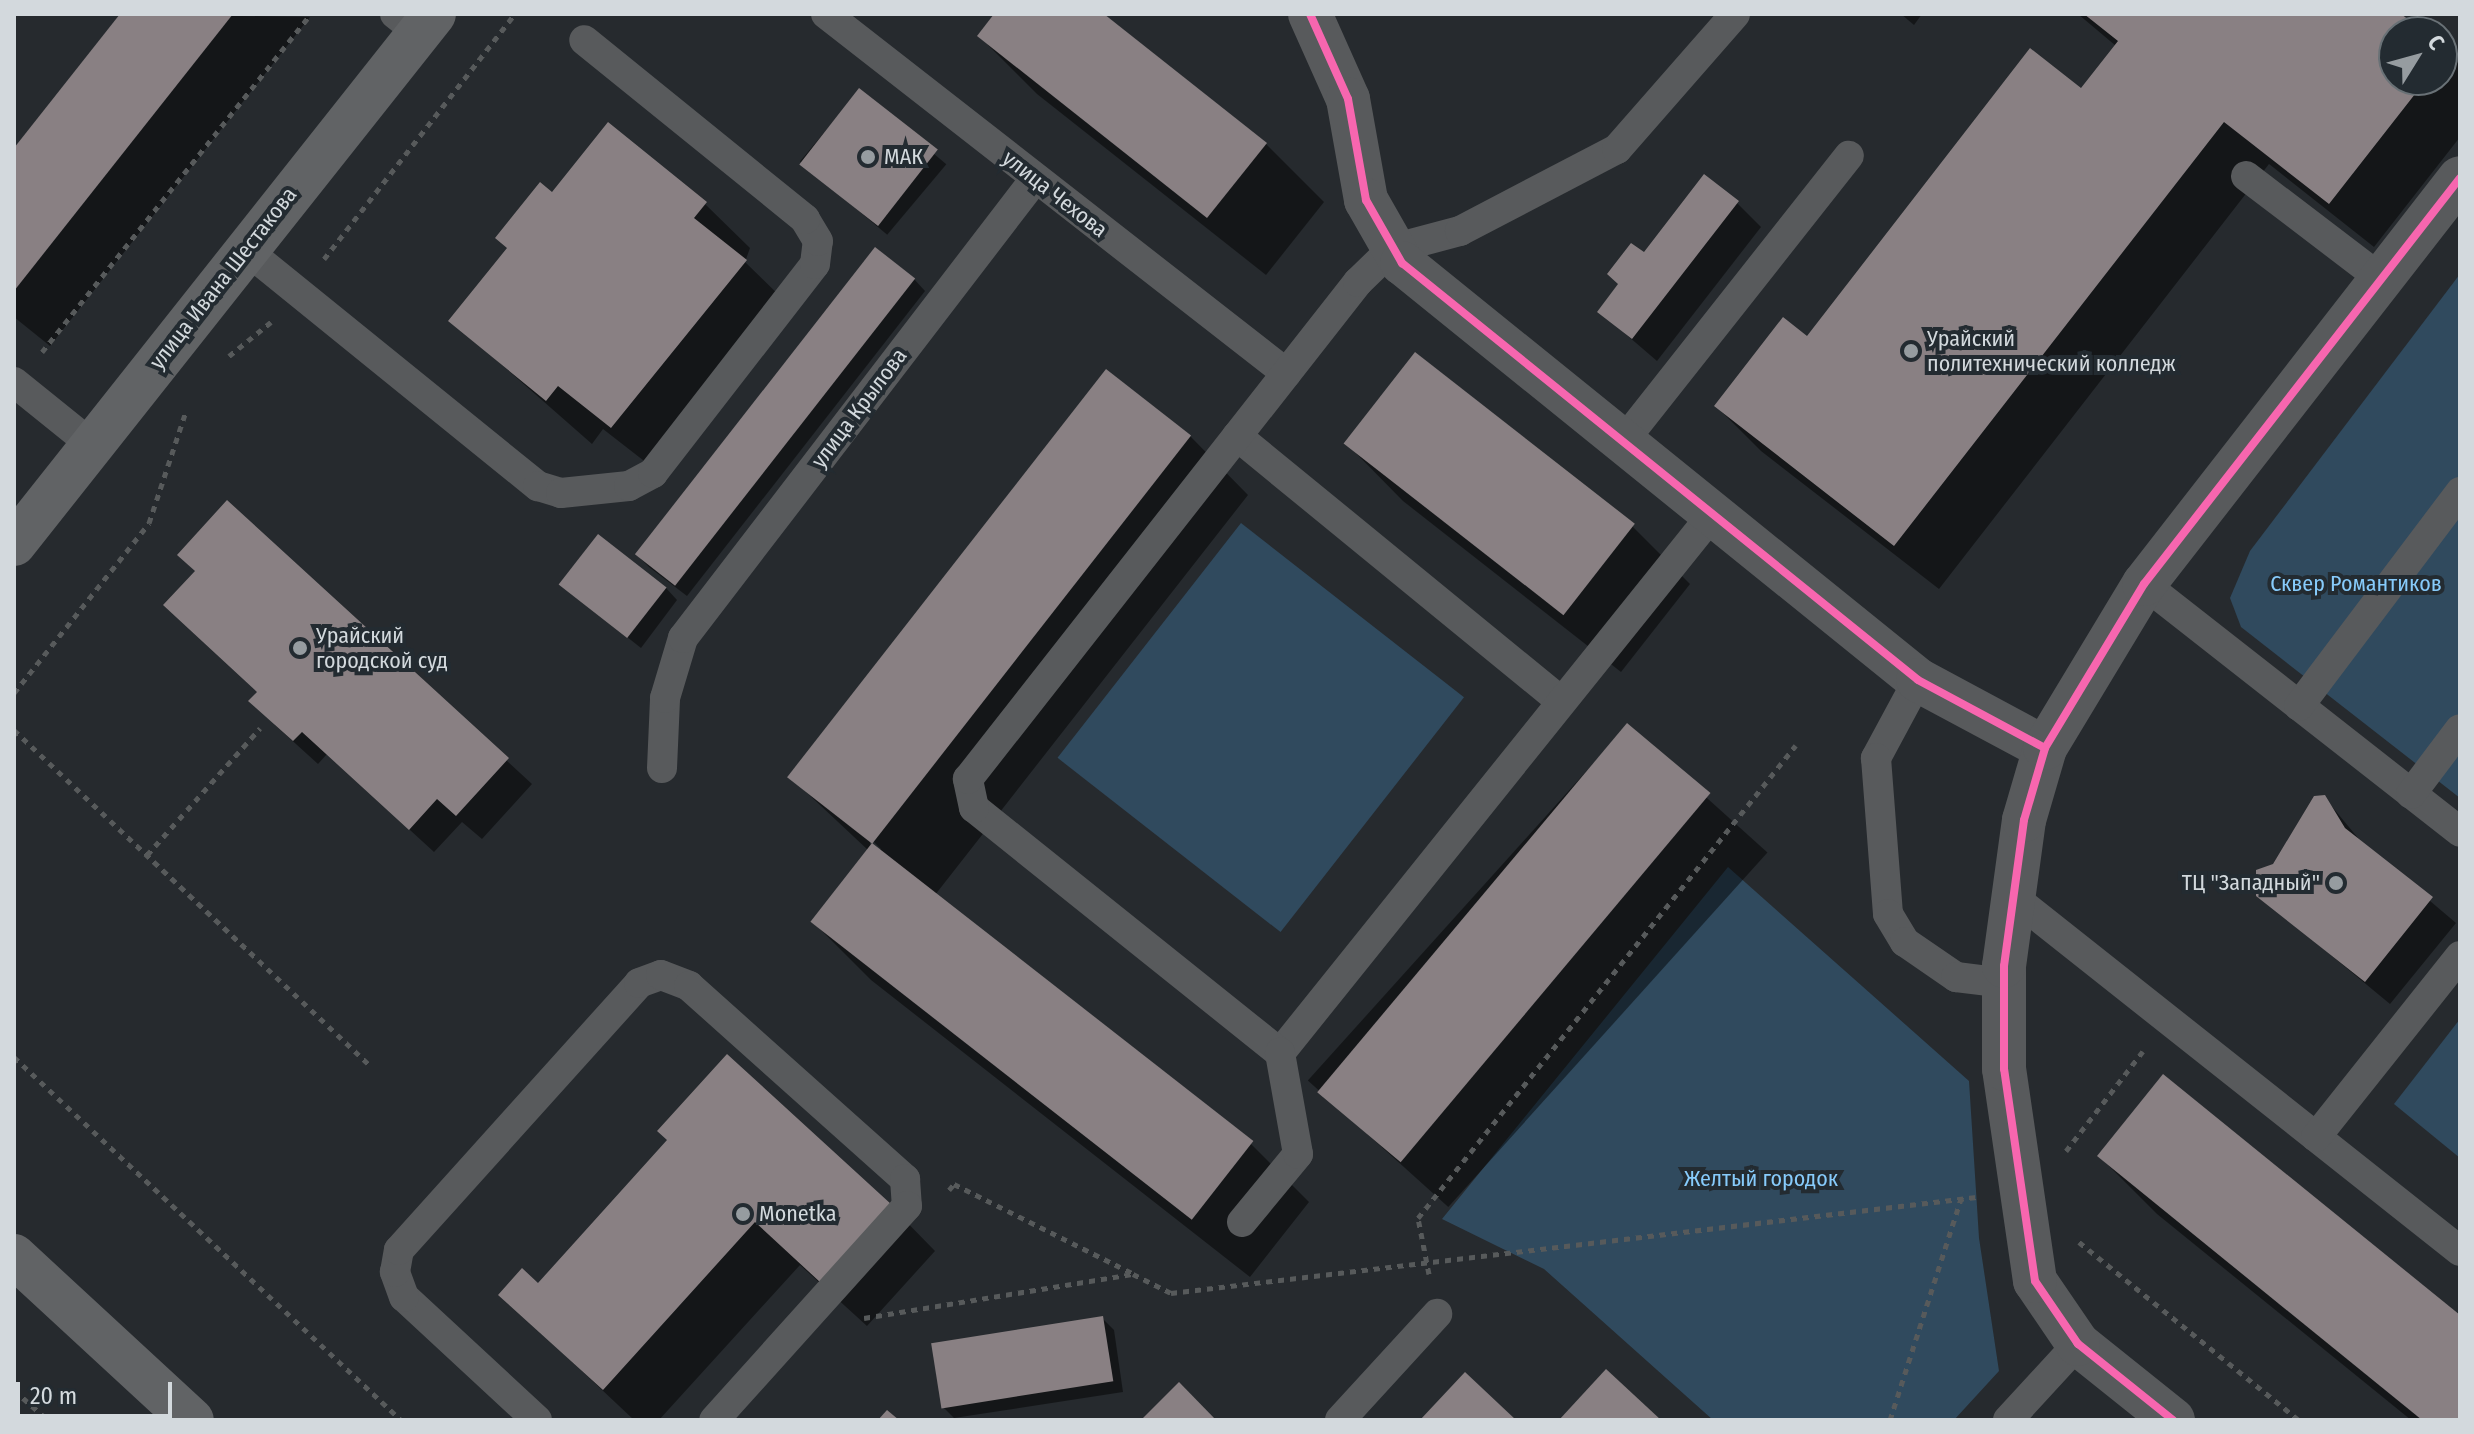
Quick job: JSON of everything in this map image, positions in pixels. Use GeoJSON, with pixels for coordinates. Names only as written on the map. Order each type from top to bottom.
{"type":"FeatureCollection","features":[{"type":"Feature","properties":{"kind":"main road","name":"улица Ивана Шестакова"},"geometry":{"type":"LineString","coordinates":[[14,544],[245,249],[416,20]]}},
{"type":"Feature","properties":{"kind":"main road"},"geometry":{"type":"LineString","coordinates":[[14,1256],[192,1420]]}},
{"type":"Feature","properties":{"kind":"street"},"geometry":{"type":"LineString","coordinates":[[1310,14],[1348,99],[1366,200],[1392,249],[1622,443],[1918,680],[2045,748]]}},
{"type":"Feature","properties":{"kind":"street"},"geometry":{"type":"LineString","coordinates":[[2173,1420],[2078,1344],[2035,1281],[2004,1069],[2004,983],[2012,896],[2045,748],[2144,584],[2460,178]]}},
{"type":"Feature","properties":{"kind":"lane","name":"улица Чехова"},"geometry":{"type":"LineString","coordinates":[[826,14],[1286,373]]}},
{"type":"Feature","properties":{"kind":"lane"},"geometry":{"type":"LineString","coordinates":[[1242,1222],[1298,1154],[1280,1053],[974,808],[968,779],[1286,373],[1392,249],[1460,231],[1617,149],[1735,14]]}},
{"type":"Feature","properties":{"kind":"lane"},"geometry":{"type":"LineString","coordinates":[[245,249],[538,486],[561,493],[629,486],[653,473],[815,264],[818,241],[805,219],[584,40]]}},
{"type":"Feature","properties":{"kind":"lane"},"geometry":{"type":"LineString","coordinates":[[1622,443],[1849,156]]}},
{"type":"Feature","properties":{"kind":"lane"},"geometry":{"type":"LineString","coordinates":[[2246,176],[2381,279]]}},
{"type":"Feature","properties":{"kind":"lane","name":"улица Крылова"},"geometry":{"type":"LineString","coordinates":[[662,768],[665,698],[683,638],[1035,179]]}},
{"type":"Feature","properties":{"kind":"lane"},"geometry":{"type":"LineString","coordinates":[[16,383],[92,445]]}},
{"type":"Feature","properties":{"kind":"lane"},"geometry":{"type":"LineString","coordinates":[[1237,436],[1560,700]]}},
{"type":"Feature","properties":{"kind":"lane"},"geometry":{"type":"LineString","coordinates":[[2299,706],[2460,492]]}},
{"type":"Feature","properties":{"kind":"lane"},"geometry":{"type":"LineString","coordinates":[[1280,1053],[1560,700],[1712,515]]}},
{"type":"Feature","properties":{"kind":"lane"},"geometry":{"type":"LineString","coordinates":[[2144,584],[2460,832]]}},
{"type":"Feature","properties":{"kind":"lane"},"geometry":{"type":"LineString","coordinates":[[1918,680],[1876,758],[1888,914],[1905,942],[1956,977],[2004,983]]}},
{"type":"Feature","properties":{"kind":"lane"},"geometry":{"type":"LineString","coordinates":[[2411,794],[2460,729]]}},
{"type":"Feature","properties":{"kind":"lane"},"geometry":{"type":"LineString","coordinates":[[2012,896],[2460,1251]]}},
{"type":"Feature","properties":{"kind":"lane"},"geometry":{"type":"LineString","coordinates":[[2316,1137],[2460,956]]}},
{"type":"Feature","properties":{"kind":"lane"},"geometry":{"type":"LineString","coordinates":[[537,1420],[404,1297],[395,1272],[399,1250],[639,983],[661,975],[689,986],[905,1179],[907,1206],[714,1420]]}},
{"type":"Feature","properties":{"kind":"lane"},"geometry":{"type":"LineString","coordinates":[[1340,1420],[1437,1314]]}},
{"type":"Feature","properties":{"kind":"lane"},"geometry":{"type":"LineString","coordinates":[[2008,1420],[2078,1344]]}},
{"type":"Feature","properties":{"kind":"path"},"geometry":{"type":"LineString","coordinates":[[16,383],[311,14]]}},
{"type":"Feature","properties":{"kind":"path"},"geometry":{"type":"LineString","coordinates":[[218,370],[298,292],[515,14]]}},
{"type":"Feature","properties":{"kind":"path"},"geometry":{"type":"LineString","coordinates":[[14,693],[149,523],[193,402]]}},
{"type":"Feature","properties":{"kind":"path"},"geometry":{"type":"LineString","coordinates":[[147,855],[260,728]]}},
{"type":"Feature","properties":{"kind":"path"},"geometry":{"type":"LineString","coordinates":[[14,730],[369,1064]]}},
{"type":"Feature","properties":{"kind":"path"},"geometry":{"type":"LineString","coordinates":[[1437,1314],[1418,1218],[1796,745]]}},
{"type":"Feature","properties":{"kind":"path"},"geometry":{"type":"LineString","coordinates":[[2058,1162],[2167,1018]]}},
{"type":"Feature","properties":{"kind":"path"},"geometry":{"type":"LineString","coordinates":[[14,1057],[401,1420]]}},
{"type":"Feature","properties":{"kind":"path"},"geometry":{"type":"LineString","coordinates":[[943,1196],[954,1184],[1171,1293],[1962,1196],[1890,1420]]}},
{"type":"Feature","properties":{"kind":"path"},"geometry":{"type":"LineString","coordinates":[[2072,1236],[2299,1420]]}},
{"type":"Feature","properties":{"kind":"path"},"geometry":{"type":"LineString","coordinates":[[858,1319],[1133,1274]]}},
{"type":"Feature","properties":{"kind":"path"},"geometry":{"type":"LineString","coordinates":[[14,1390],[48,1420]]}},
{"type":"Feature","properties":{"kind":"green space","name":"Сквер Романтиков"},"geometry":{"type":"Polygon","coordinates":[[[2460,274],[2460,798],[2241,627],[2230,598],[2250,551],[2460,274]]]}},
{"type":"Feature","properties":{"kind":"green space"},"geometry":{"type":"Polygon","coordinates":[[[1241,523],[1464,697],[1281,932],[1058,758],[1241,523]]]}},
{"type":"Feature","properties":{"kind":"green space","name":"Желтый городок"},"geometry":{"type":"Polygon","coordinates":[[[1728,867],[1969,1081],[1979,1238],[1999,1371],[1954,1420],[1713,1420],[1544,1269],[1442,1219],[1728,867]]]}},
{"type":"Feature","properties":{"kind":"green space"},"geometry":{"type":"Polygon","coordinates":[[[2460,1019],[2460,1158],[2394,1104],[2460,1019]]]}},
{"type":"Feature","properties":{"kind":"building"},"geometry":{"type":"Polygon","coordinates":[[[120,14],[233,14],[14,291],[14,148],[120,14]]]}},
{"type":"Feature","properties":{"kind":"building"},"geometry":{"type":"Polygon","coordinates":[[[994,14],[1104,14],[1267,143],[1207,218],[977,36],[994,14]]]}},
{"type":"Feature","properties":{"kind":"building"},"geometry":{"type":"Polygon","coordinates":[[[2084,14],[2401,14],[2404,16],[2378,16],[2378,96],[2413,96],[2329,204],[2224,122],[1894,546],[1714,406],[1783,317],[1807,336],[2030,48],[2081,88],[2118,41],[2084,14]]]}},
{"type":"Feature","properties":{"kind":"building","name":"МАК"},"geometry":{"type":"Polygon","coordinates":[[[859,88],[938,150],[878,226],[799,164],[859,88]]]}},
{"type":"Feature","properties":{"kind":"building"},"geometry":{"type":"Polygon","coordinates":[[[608,122],[707,202],[694,218],[747,260],[611,428],[558,386],[546,401],[448,321],[507,248],[495,238],[540,182],[552,192],[608,122]]]}},
{"type":"Feature","properties":{"kind":"building"},"geometry":{"type":"Polygon","coordinates":[[[1704,174],[1739,201],[1632,339],[1597,312],[1618,284],[1607,274],[1631,243],[1644,252],[1704,174]]]}},
{"type":"Feature","properties":{"kind":"building"},"geometry":{"type":"Polygon","coordinates":[[[875,247],[915,278],[675,586],[635,554],[875,247]]]}},
{"type":"Feature","properties":{"kind":"building"},"geometry":{"type":"Polygon","coordinates":[[[1415,352],[1635,524],[1563,615],[1344,443],[1415,352]]]}},
{"type":"Feature","properties":{"kind":"building"},"geometry":{"type":"Polygon","coordinates":[[[1106,369],[1191,435],[872,844],[787,777],[1106,369]]]}},
{"type":"Feature","properties":{"kind":"building","name":"Урайский городской суд"},"geometry":{"type":"Polygon","coordinates":[[[227,500],[509,758],[456,816],[437,799],[409,830],[302,732],[293,741],[248,701],[257,692],[163,605],[195,571],[177,555],[227,500]]]}},
{"type":"Feature","properties":{"kind":"building"},"geometry":{"type":"Polygon","coordinates":[[[598,534],[667,588],[627,638],[559,584],[598,534]]]}},
{"type":"Feature","properties":{"kind":"building"},"geometry":{"type":"Polygon","coordinates":[[[1627,723],[1710,793],[1401,1162],[1317,1092],[1627,723]]]}},
{"type":"Feature","properties":{"kind":"building","name":"ТЦ \"Западный\""},"geometry":{"type":"Polygon","coordinates":[[[2325,795],[2345,828],[2433,897],[2365,982],[2256,896],[2256,870],[2273,864],[2314,796],[2325,795]]]}},
{"type":"Feature","properties":{"kind":"building"},"geometry":{"type":"Polygon","coordinates":[[[872,843],[1253,1141],[1192,1220],[810,922],[872,843]]]}},
{"type":"Feature","properties":{"kind":"building","name":"Monetka"},"geometry":{"type":"Polygon","coordinates":[[[727,1054],[892,1205],[821,1283],[755,1222],[603,1390],[498,1295],[522,1268],[538,1283],[667,1140],[657,1131],[727,1054]]]}},
{"type":"Feature","properties":{"kind":"building"},"geometry":{"type":"Polygon","coordinates":[[[2163,1074],[2460,1315],[2460,1420],[2422,1420],[2097,1156],[2163,1074]]]}},
{"type":"Feature","properties":{"kind":"building"},"geometry":{"type":"Polygon","coordinates":[[[1103,1316],[1113,1381],[941,1408],[931,1343],[1103,1316]]]}},
{"type":"Feature","properties":{"kind":"building"},"geometry":{"type":"Polygon","coordinates":[[[1606,1369],[1661,1420],[1559,1420],[1606,1369]]]}},
{"type":"Feature","properties":{"kind":"building"},"geometry":{"type":"Polygon","coordinates":[[[1465,1372],[1516,1420],[1420,1420],[1465,1372]]]}},
{"type":"Feature","properties":{"kind":"building"},"geometry":{"type":"Polygon","coordinates":[[[1179,1382],[1216,1420],[1141,1420],[1179,1382]]]}},
{"type":"Feature","properties":{"kind":"building"},"geometry":{"type":"Polygon","coordinates":[[[887,1410],[899,1420],[878,1420],[887,1410]]]}},
{"type":"Feature","properties":{"kind":"cycle path"},"geometry":{"type":"LineString","coordinates":[[1310,14],[1348,99],[1366,200],[1402,263],[1918,680],[2045,748]]}},
{"type":"Feature","properties":{"kind":"cycle path"},"geometry":{"type":"LineString","coordinates":[[2173,1420],[2078,1344],[2035,1281],[2004,1069],[2004,966],[2024,820],[2045,748],[2144,584],[2460,178]]}},
{"type":"Feature","properties":{"kind":"place","name":"МАК"},"geometry":{"type":"Point","coordinates":[868,157]}},
{"type":"Feature","properties":{"kind":"place","name":"Урайский политехнический колледж"},"geometry":{"type":"Point","coordinates":[1911,351]}},
{"type":"Feature","properties":{"kind":"place","name":"Урайский городской суд"},"geometry":{"type":"Point","coordinates":[300,648]}},
{"type":"Feature","properties":{"kind":"place","name":"ТЦ \"Западный\""},"geometry":{"type":"Point","coordinates":[2336,883]}},
{"type":"Feature","properties":{"kind":"place","name":"Monetka"},"geometry":{"type":"Point","coordinates":[743,1214]}}]}
